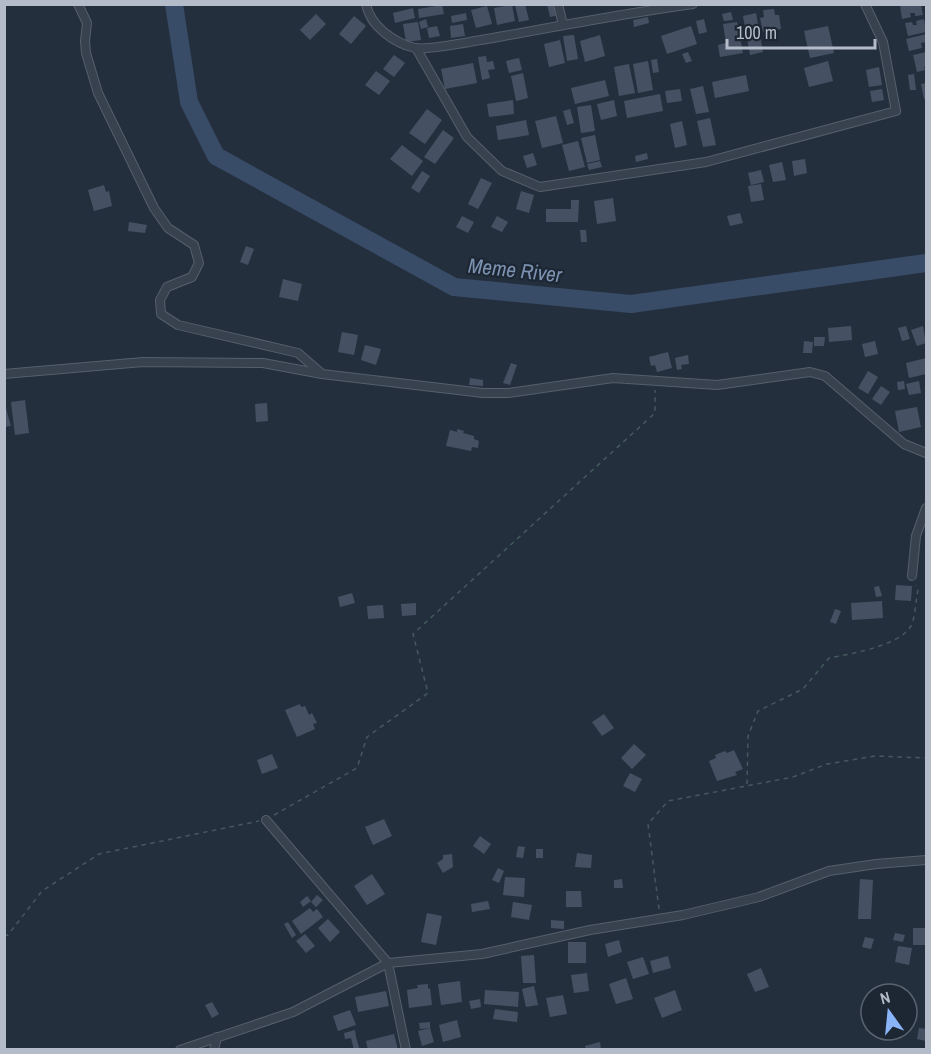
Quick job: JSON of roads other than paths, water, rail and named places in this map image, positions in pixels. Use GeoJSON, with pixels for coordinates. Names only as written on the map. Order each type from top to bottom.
{"type":"FeatureCollection","features":[{"type":"Feature","properties":{"kind":"street"},"geometry":{"type":"LineString","coordinates":[[78,4],[87,23],[86,53],[98,93],[154,208],[168,228],[194,245],[199,262],[192,277],[167,287],[160,300],[161,314],[178,325],[298,354],[322,374]]}},
{"type":"Feature","properties":{"kind":"street"},"geometry":{"type":"LineString","coordinates":[[366,4],[368,15],[385,34],[416,48],[458,44],[621,14],[693,4]]}},
{"type":"Feature","properties":{"kind":"street"},"geometry":{"type":"LineString","coordinates":[[558,4],[563,25]]}},
{"type":"Feature","properties":{"kind":"street"},"geometry":{"type":"LineString","coordinates":[[416,48],[467,137],[502,171],[540,187],[706,162],[896,111],[883,42],[865,4]]}},
{"type":"Feature","properties":{"kind":"street"},"geometry":{"type":"LineString","coordinates":[[4,374],[143,362],[263,363],[322,374],[483,393],[508,393],[613,378],[717,385],[810,372],[825,376],[904,444],[927,453]]}},
{"type":"Feature","properties":{"kind":"street"},"geometry":{"type":"LineString","coordinates":[[912,576],[916,536],[927,508]]}},
{"type":"Feature","properties":{"kind":"street"},"geometry":{"type":"LineString","coordinates":[[266,820],[388,963],[406,1050]]}},
{"type":"Feature","properties":{"kind":"street"},"geometry":{"type":"LineString","coordinates":[[180,1050],[293,1012],[388,963],[482,954],[759,897],[829,871],[927,860]]}},
{"type":"Feature","properties":{"kind":"street"},"geometry":{"type":"LineString","coordinates":[[214,1050],[217,1037]]}},
{"type":"Feature","properties":{"kind":"waterway","name":"Meme River"},"geometry":{"type":"LineString","coordinates":[[174,4],[189,102],[216,156],[454,287],[631,304],[926,263]]}}]}
